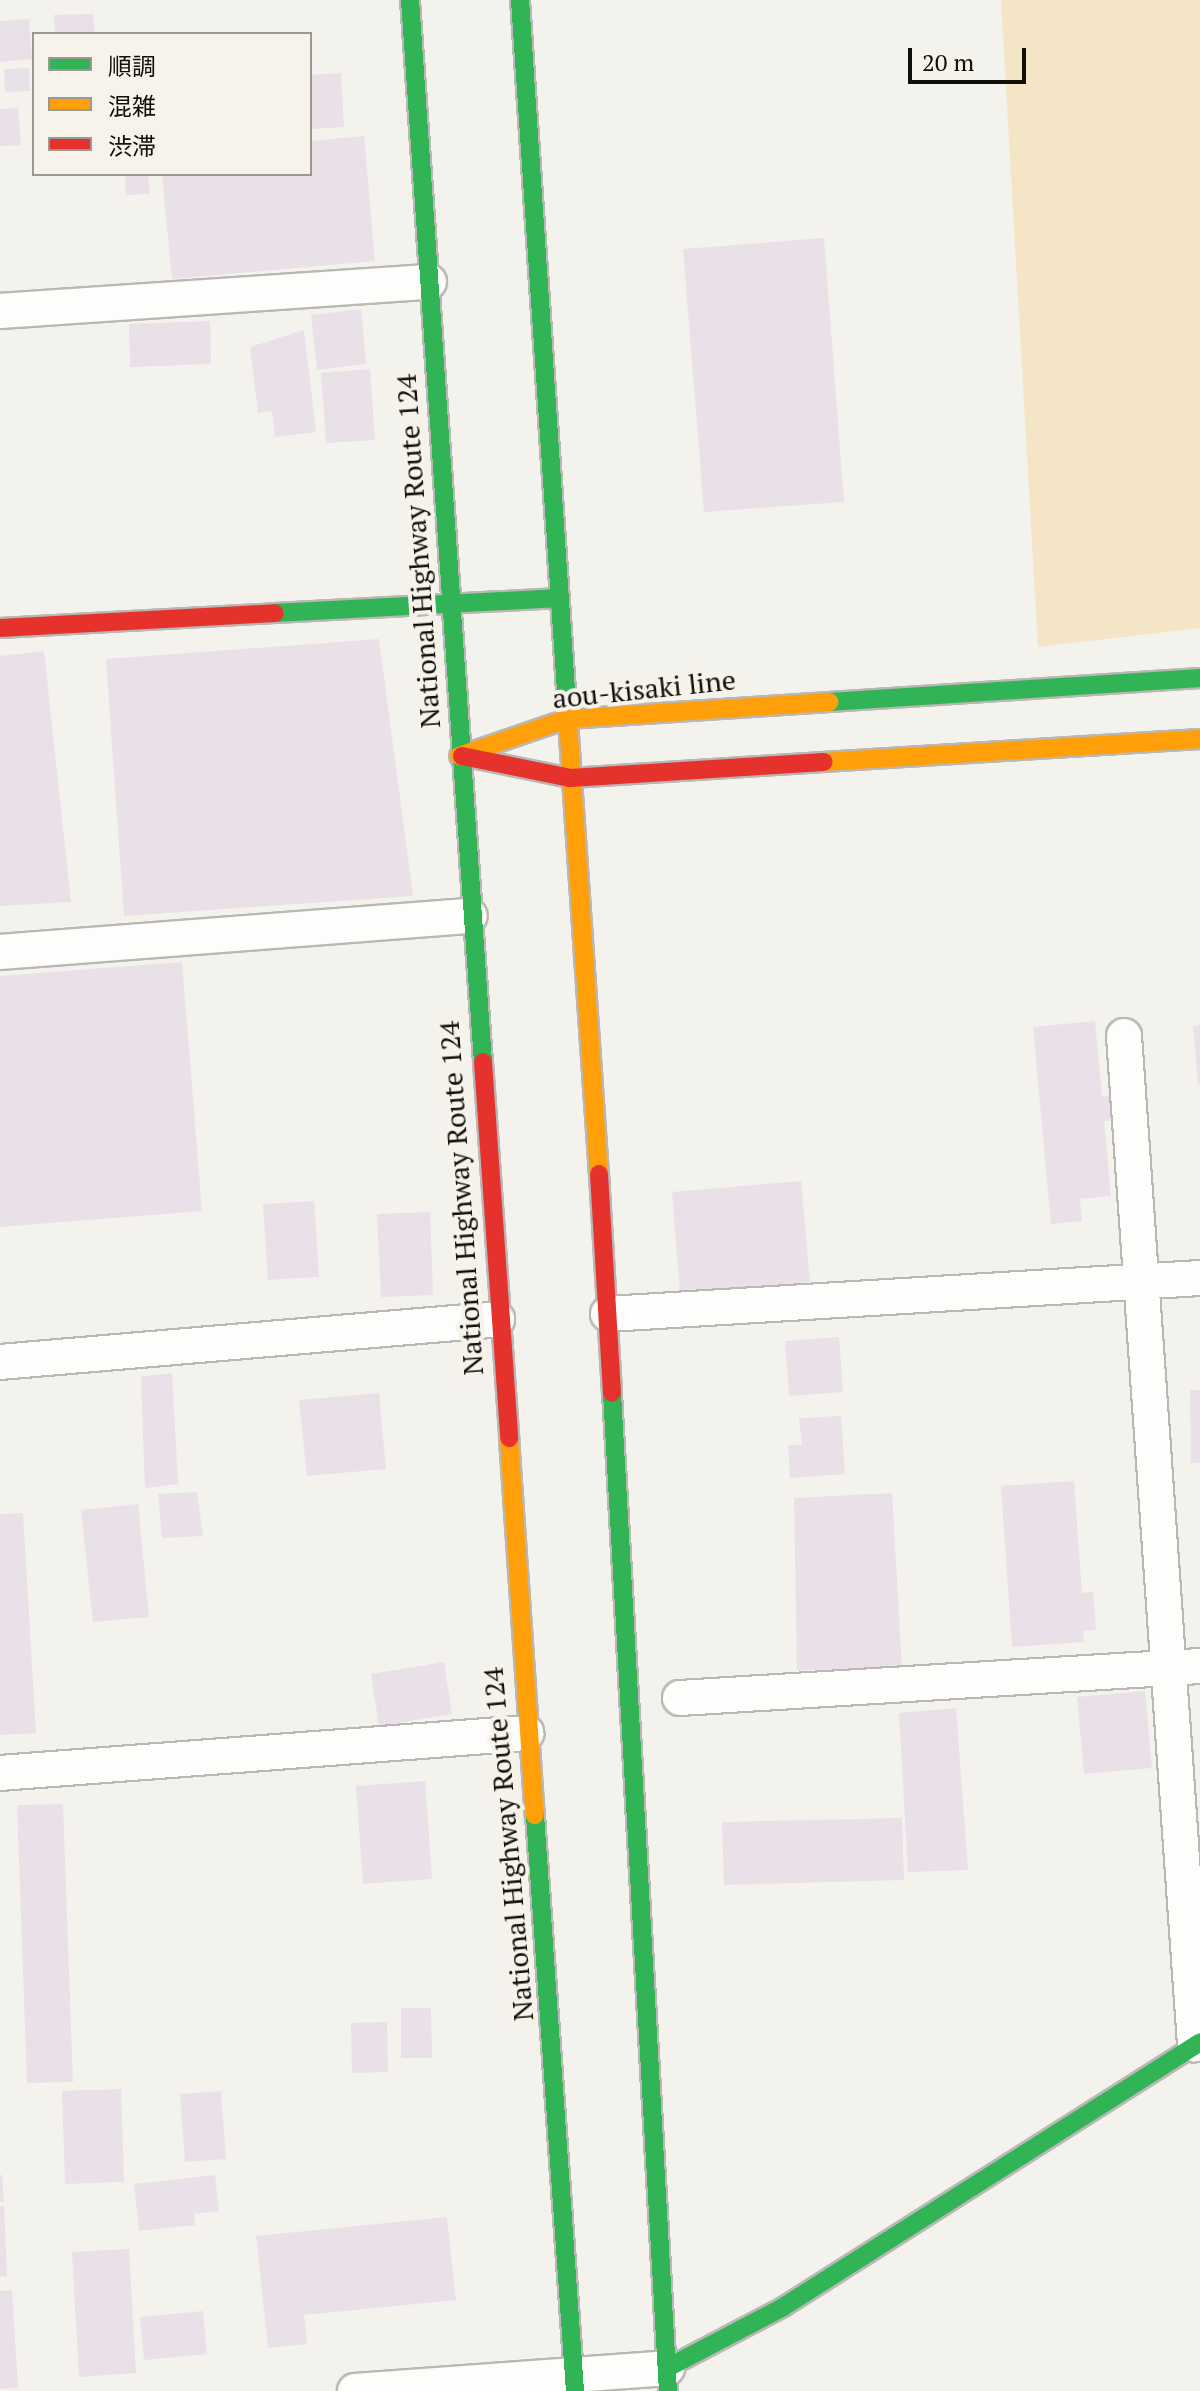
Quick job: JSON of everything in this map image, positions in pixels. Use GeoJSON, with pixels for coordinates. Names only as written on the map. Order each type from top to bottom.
{"type":"FeatureCollection","features":[{"type":"Feature","properties":{"kind":"main road","name":"National Highway Route 124"},"geometry":{"type":"LineString","coordinates":[[410,0],[497,1319],[574,2384]]}},
{"type":"Feature","properties":{"kind":"main road"},"geometry":{"type":"LineString","coordinates":[[520,0],[608,1314],[668,2380],[1198,2044]]}},
{"type":"Feature","properties":{"kind":"main road"},"geometry":{"type":"LineString","coordinates":[[0,628],[560,598]]}},
{"type":"Feature","properties":{"kind":"main road","name":"aou-kisaki line"},"geometry":{"type":"LineString","coordinates":[[459,756],[567,719],[1200,678]]}},
{"type":"Feature","properties":{"kind":"main road"},"geometry":{"type":"LineString","coordinates":[[459,756],[570,778],[1200,739]]}},
{"type":"Feature","properties":{"kind":"street"},"geometry":{"type":"LineString","coordinates":[[0,311],[429,282]]}},
{"type":"Feature","properties":{"kind":"street"},"geometry":{"type":"LineString","coordinates":[[0,952],[470,916]]}},
{"type":"Feature","properties":{"kind":"street"},"geometry":{"type":"LineString","coordinates":[[1124,1036],[1143,1282],[1185,1667],[1198,2044]]}},
{"type":"Feature","properties":{"kind":"street"},"geometry":{"type":"LineString","coordinates":[[608,1314],[1200,1278]]}},
{"type":"Feature","properties":{"kind":"street"},"geometry":{"type":"LineString","coordinates":[[0,1362],[497,1319]]}},
{"type":"Feature","properties":{"kind":"street"},"geometry":{"type":"LineString","coordinates":[[680,1698],[1185,1667]]}},
{"type":"Feature","properties":{"kind":"street"},"geometry":{"type":"LineString","coordinates":[[0,1773],[526,1733]]}},
{"type":"Feature","properties":{"kind":"street"},"geometry":{"type":"LineString","coordinates":[[355,2391],[668,2380]]}},
{"type":"Feature","properties":{"kind":"street"},"geometry":{"type":"LineString","coordinates":[[635,2391],[668,2380]]}},
{"type":"Feature","properties":{"kind":"shaded area"},"geometry":{"type":"Polygon","coordinates":[[[1001,0],[1200,0],[1200,628],[1038,647],[1001,0]]]}},
{"type":"Feature","properties":{"kind":"building"},"geometry":{"type":"Polygon","coordinates":[[[93,14],[95,32],[55,32],[54,15],[93,14]]]}},
{"type":"Feature","properties":{"kind":"building"},"geometry":{"type":"Polygon","coordinates":[[[29,19],[32,59],[0,62],[0,21],[29,19]]]}},
{"type":"Feature","properties":{"kind":"building"},"geometry":{"type":"Polygon","coordinates":[[[29,68],[30,91],[5,92],[4,69],[29,68]]]}},
{"type":"Feature","properties":{"kind":"building"},"geometry":{"type":"Polygon","coordinates":[[[341,73],[344,127],[312,129],[312,75],[341,73]]]}},
{"type":"Feature","properties":{"kind":"building"},"geometry":{"type":"Polygon","coordinates":[[[18,108],[21,145],[0,146],[0,109],[18,108]]]}},
{"type":"Feature","properties":{"kind":"building"},"geometry":{"type":"Polygon","coordinates":[[[364,136],[375,261],[172,279],[162,176],[312,176],[312,141],[364,136]]]}},
{"type":"Feature","properties":{"kind":"building"},"geometry":{"type":"Polygon","coordinates":[[[125,176],[148,176],[150,194],[126,195],[125,176]]]}},
{"type":"Feature","properties":{"kind":"building"},"geometry":{"type":"Polygon","coordinates":[[[824,238],[844,502],[704,512],[683,249],[824,238]]]}},
{"type":"Feature","properties":{"kind":"building"},"geometry":{"type":"Polygon","coordinates":[[[361,309],[366,364],[317,370],[311,315],[361,309]]]}},
{"type":"Feature","properties":{"kind":"building"},"geometry":{"type":"Polygon","coordinates":[[[210,321],[211,364],[130,367],[129,324],[210,321]]]}},
{"type":"Feature","properties":{"kind":"building"},"geometry":{"type":"Polygon","coordinates":[[[304,330],[316,432],[275,437],[272,411],[258,413],[250,347],[304,330]]]}},
{"type":"Feature","properties":{"kind":"building"},"geometry":{"type":"Polygon","coordinates":[[[370,369],[375,440],[326,443],[321,373],[370,369]]]}},
{"type":"Feature","properties":{"kind":"building"},"geometry":{"type":"Polygon","coordinates":[[[379,639],[413,896],[124,916],[106,659],[379,639]]]}},
{"type":"Feature","properties":{"kind":"building"},"geometry":{"type":"Polygon","coordinates":[[[44,651],[71,902],[0,906],[0,656],[44,651]]]}},
{"type":"Feature","properties":{"kind":"building"},"geometry":{"type":"Polygon","coordinates":[[[182,962],[202,1211],[0,1227],[0,976],[182,962]]]}},
{"type":"Feature","properties":{"kind":"building"},"geometry":{"type":"Polygon","coordinates":[[[1095,1021],[1102,1096],[1116,1095],[1119,1120],[1104,1121],[1111,1196],[1080,1199],[1082,1221],[1051,1224],[1033,1027],[1095,1021]]]}},
{"type":"Feature","properties":{"kind":"building"},"geometry":{"type":"Polygon","coordinates":[[[1200,1025],[1200,1084],[1198,1084],[1193,1026],[1200,1025]]]}},
{"type":"Feature","properties":{"kind":"building"},"geometry":{"type":"Polygon","coordinates":[[[801,1181],[810,1282],[680,1293],[672,1192],[801,1181]]]}},
{"type":"Feature","properties":{"kind":"building"},"geometry":{"type":"Polygon","coordinates":[[[314,1201],[319,1277],[268,1280],[263,1204],[314,1201]]]}},
{"type":"Feature","properties":{"kind":"building"},"geometry":{"type":"Polygon","coordinates":[[[430,1212],[433,1295],[381,1297],[377,1214],[430,1212]]]}},
{"type":"Feature","properties":{"kind":"building"},"geometry":{"type":"Polygon","coordinates":[[[839,1337],[843,1392],[789,1396],[785,1341],[839,1337]]]}},
{"type":"Feature","properties":{"kind":"building"},"geometry":{"type":"Polygon","coordinates":[[[172,1373],[178,1484],[145,1488],[141,1377],[172,1373]]]}},
{"type":"Feature","properties":{"kind":"building"},"geometry":{"type":"Polygon","coordinates":[[[1190,1390],[1200,1390],[1200,1463],[1191,1463],[1190,1390]]]}},
{"type":"Feature","properties":{"kind":"building"},"geometry":{"type":"Polygon","coordinates":[[[379,1393],[386,1469],[307,1476],[299,1400],[379,1393]]]}},
{"type":"Feature","properties":{"kind":"building"},"geometry":{"type":"Polygon","coordinates":[[[841,1416],[845,1474],[790,1478],[788,1445],[802,1445],[799,1418],[841,1416]]]}},
{"type":"Feature","properties":{"kind":"building"},"geometry":{"type":"Polygon","coordinates":[[[1074,1481],[1082,1593],[1093,1592],[1096,1630],[1083,1631],[1084,1642],[1012,1647],[1001,1486],[1074,1481]]]}},
{"type":"Feature","properties":{"kind":"building"},"geometry":{"type":"Polygon","coordinates":[[[197,1492],[203,1536],[162,1538],[158,1494],[197,1492]]]}},
{"type":"Feature","properties":{"kind":"building"},"geometry":{"type":"Polygon","coordinates":[[[892,1493],[902,1670],[797,1670],[794,1498],[892,1493]]]}},
{"type":"Feature","properties":{"kind":"building"},"geometry":{"type":"Polygon","coordinates":[[[138,1504],[149,1617],[93,1622],[81,1510],[138,1504]]]}},
{"type":"Feature","properties":{"kind":"building"},"geometry":{"type":"Polygon","coordinates":[[[23,1513],[36,1733],[0,1735],[0,1514],[23,1513]]]}},
{"type":"Feature","properties":{"kind":"building"},"geometry":{"type":"Polygon","coordinates":[[[444,1662],[452,1714],[379,1726],[371,1674],[444,1662]]]}},
{"type":"Feature","properties":{"kind":"building"},"geometry":{"type":"Polygon","coordinates":[[[1145,1691],[1152,1768],[1084,1774],[1077,1697],[1145,1691]]]}},
{"type":"Feature","properties":{"kind":"building"},"geometry":{"type":"Polygon","coordinates":[[[956,1708],[968,1870],[908,1872],[899,1713],[956,1708]]]}},
{"type":"Feature","properties":{"kind":"building"},"geometry":{"type":"Polygon","coordinates":[[[425,1781],[432,1879],[363,1884],[356,1786],[425,1781]]]}},
{"type":"Feature","properties":{"kind":"building"},"geometry":{"type":"Polygon","coordinates":[[[63,1804],[73,2082],[27,2083],[17,1805],[63,1804]]]}},
{"type":"Feature","properties":{"kind":"building"},"geometry":{"type":"Polygon","coordinates":[[[902,1818],[904,1880],[724,1885],[722,1822],[902,1818]]]}},
{"type":"Feature","properties":{"kind":"building"},"geometry":{"type":"Polygon","coordinates":[[[401,2008],[431,2008],[432,2058],[401,2058],[401,2008]]]}},
{"type":"Feature","properties":{"kind":"building"},"geometry":{"type":"Polygon","coordinates":[[[387,2022],[388,2072],[352,2073],[351,2023],[387,2022]]]}},
{"type":"Feature","properties":{"kind":"building"},"geometry":{"type":"Polygon","coordinates":[[[121,2089],[124,2182],[65,2184],[62,2091],[121,2089]]]}},
{"type":"Feature","properties":{"kind":"building"},"geometry":{"type":"Polygon","coordinates":[[[221,2091],[226,2159],[185,2162],[180,2094],[221,2091]]]}},
{"type":"Feature","properties":{"kind":"building"},"geometry":{"type":"Polygon","coordinates":[[[2,2175],[4,2202],[0,2202],[2,2175]]]}},
{"type":"Feature","properties":{"kind":"building"},"geometry":{"type":"Polygon","coordinates":[[[215,2175],[219,2211],[194,2214],[195,2225],[139,2231],[134,2184],[215,2175]]]}},
{"type":"Feature","properties":{"kind":"building"},"geometry":{"type":"Polygon","coordinates":[[[4,2206],[7,2276],[0,2277],[0,2207],[4,2206]]]}},
{"type":"Feature","properties":{"kind":"building"},"geometry":{"type":"Polygon","coordinates":[[[447,2217],[456,2300],[304,2315],[307,2344],[268,2348],[256,2236],[447,2217]]]}},
{"type":"Feature","properties":{"kind":"building"},"geometry":{"type":"Polygon","coordinates":[[[129,2249],[136,2373],[79,2377],[72,2252],[129,2249]]]}},
{"type":"Feature","properties":{"kind":"building"},"geometry":{"type":"Polygon","coordinates":[[[12,2290],[18,2388],[0,2389],[0,2291],[12,2290]]]}},
{"type":"Feature","properties":{"kind":"building"},"geometry":{"type":"Polygon","coordinates":[[[203,2311],[207,2354],[144,2360],[140,2317],[203,2311]]]}},
{"type":"Feature","properties":{"kind":"traffic: fast"},"geometry":{"type":"LineString","coordinates":[[410,0],[483,1062]]}},
{"type":"Feature","properties":{"kind":"traffic: fast"},"geometry":{"type":"LineString","coordinates":[[520,0],[567,706]]}},
{"type":"Feature","properties":{"kind":"traffic: fast"},"geometry":{"type":"LineString","coordinates":[[275,613],[560,598]]}},
{"type":"Feature","properties":{"kind":"traffic: fast"},"geometry":{"type":"LineString","coordinates":[[829,702],[1200,678]]}},
{"type":"Feature","properties":{"kind":"traffic: fast"},"geometry":{"type":"LineString","coordinates":[[612,1393],[668,2391]]}},
{"type":"Feature","properties":{"kind":"traffic: fast"},"geometry":{"type":"LineString","coordinates":[[535,1815],[575,2391]]}},
{"type":"Feature","properties":{"kind":"traffic: fast"},"geometry":{"type":"LineString","coordinates":[[667,2368],[783,2307],[1200,2042]]}},
{"type":"Feature","properties":{"kind":"traffic: slow"},"geometry":{"type":"LineString","coordinates":[[459,756],[567,719],[829,702]]}},
{"type":"Feature","properties":{"kind":"traffic: slow"},"geometry":{"type":"LineString","coordinates":[[567,706],[599,1174]]}},
{"type":"Feature","properties":{"kind":"traffic: slow"},"geometry":{"type":"LineString","coordinates":[[823,762],[1200,739]]}},
{"type":"Feature","properties":{"kind":"traffic: slow"},"geometry":{"type":"LineString","coordinates":[[509,1438],[535,1815]]}},
{"type":"Feature","properties":{"kind":"traffic: jam"},"geometry":{"type":"LineString","coordinates":[[0,628],[275,613]]}},
{"type":"Feature","properties":{"kind":"traffic: jam"},"geometry":{"type":"LineString","coordinates":[[462,756],[570,778],[823,762]]}},
{"type":"Feature","properties":{"kind":"traffic: jam"},"geometry":{"type":"LineString","coordinates":[[483,1062],[509,1438]]}},
{"type":"Feature","properties":{"kind":"traffic: jam"},"geometry":{"type":"LineString","coordinates":[[599,1174],[612,1393]]}}]}
